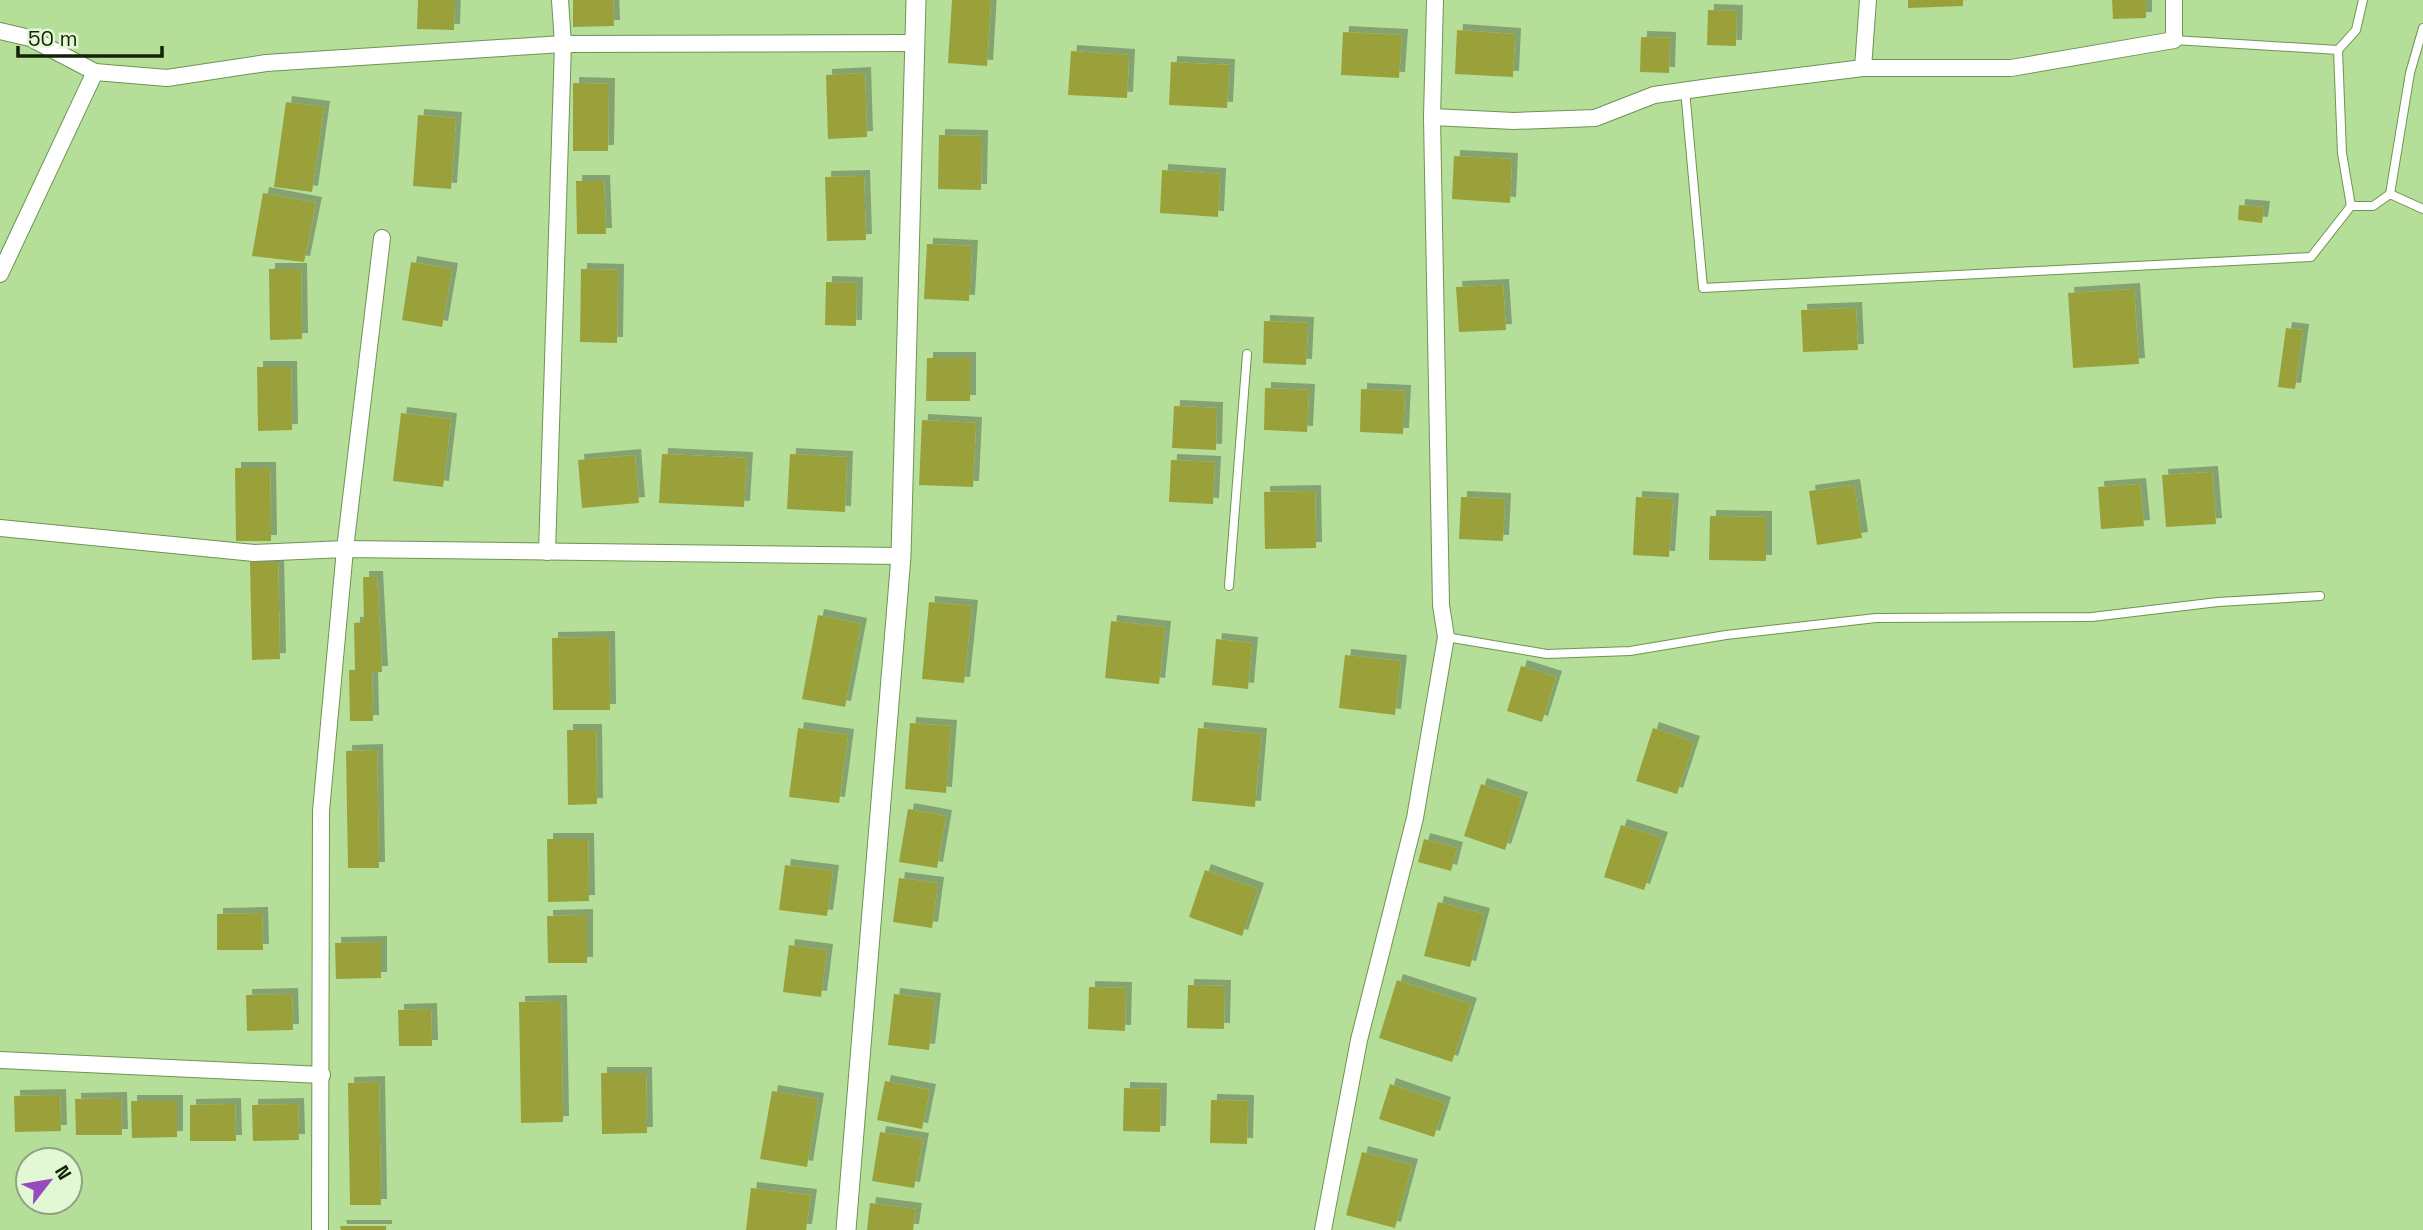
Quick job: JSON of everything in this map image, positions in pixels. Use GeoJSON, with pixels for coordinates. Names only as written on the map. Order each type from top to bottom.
{"type":"FeatureCollection","features":[{"type":"Feature","properties":{"kind":"street"},"geometry":{"type":"LineString","coordinates":[[547,552],[563,44],[560,0]]}},
{"type":"Feature","properties":{"kind":"street"},"geometry":{"type":"LineString","coordinates":[[846,1230],[901,556],[916,0]]}},
{"type":"Feature","properties":{"kind":"street"},"geometry":{"type":"LineString","coordinates":[[1323,1230],[1359,1040],[1415,818],[1446,637],[1441,605],[1432,117],[1435,0]]}},
{"type":"Feature","properties":{"kind":"street"},"geometry":{"type":"LineString","coordinates":[[1863,68],[1868,0]]}},
{"type":"Feature","properties":{"kind":"street"},"geometry":{"type":"LineString","coordinates":[[1432,117],[1514,121],[1595,118],[1654,95],[1863,68],[2011,68],[2174,40],[2174,0]]}},
{"type":"Feature","properties":{"kind":"street"},"geometry":{"type":"LineString","coordinates":[[0,31],[30,38],[95,72],[167,78],[266,63],[563,44],[914,43]]}},
{"type":"Feature","properties":{"kind":"street"},"geometry":{"type":"LineString","coordinates":[[0,274],[95,72]]}},
{"type":"Feature","properties":{"kind":"street"},"geometry":{"type":"LineString","coordinates":[[320,1230],[321,811],[345,549],[382,238]]}},
{"type":"Feature","properties":{"kind":"street"},"geometry":{"type":"LineString","coordinates":[[0,528],[254,553],[345,549],[901,556]]}},
{"type":"Feature","properties":{"kind":"street"},"geometry":{"type":"LineString","coordinates":[[0,1060],[322,1075]]}},
{"type":"Feature","properties":{"kind":"lane"},"geometry":{"type":"LineString","coordinates":[[1685,90],[1703,288],[2311,257],[2351,206],[2342,153],[2338,50],[2356,30],[2363,0]]}},
{"type":"Feature","properties":{"kind":"lane"},"geometry":{"type":"LineString","coordinates":[[2351,206],[2373,206],[2390,194],[2410,73],[2423,28]]}},
{"type":"Feature","properties":{"kind":"lane"},"geometry":{"type":"LineString","coordinates":[[2174,40],[2338,50]]}},
{"type":"Feature","properties":{"kind":"lane"},"geometry":{"type":"LineString","coordinates":[[2390,194],[2423,209]]}},
{"type":"Feature","properties":{"kind":"lane"},"geometry":{"type":"LineString","coordinates":[[1229,586],[1247,354]]}},
{"type":"Feature","properties":{"kind":"lane"},"geometry":{"type":"LineString","coordinates":[[1446,637],[1547,654],[1630,651],[1726,635],[1876,618],[2092,617],[2218,602],[2320,596]]}},
{"type":"Feature","properties":{"kind":"building"},"geometry":{"type":"Polygon","coordinates":[[[418,0],[455,0],[454,30],[417,29],[418,0]]]}},
{"type":"Feature","properties":{"kind":"building"},"geometry":{"type":"Polygon","coordinates":[[[573,0],[613,0],[614,26],[573,27],[573,0]]]}},
{"type":"Feature","properties":{"kind":"building"},"geometry":{"type":"Polygon","coordinates":[[[952,0],[991,0],[987,66],[948,63],[952,0]]]}},
{"type":"Feature","properties":{"kind":"building"},"geometry":{"type":"Polygon","coordinates":[[[1908,0],[1963,0],[1963,6],[1908,8],[1908,0]]]}},
{"type":"Feature","properties":{"kind":"building"},"geometry":{"type":"Polygon","coordinates":[[[2112,0],[2146,0],[2146,18],[2113,19],[2112,0]]]}},
{"type":"Feature","properties":{"kind":"building"},"geometry":{"type":"Polygon","coordinates":[[[1708,10],[1737,11],[1736,46],[1707,45],[1708,10]]]}},
{"type":"Feature","properties":{"kind":"building"},"geometry":{"type":"Polygon","coordinates":[[[1457,30],[1515,34],[1513,77],[1455,74],[1457,30]]]}},
{"type":"Feature","properties":{"kind":"building"},"geometry":{"type":"Polygon","coordinates":[[[1343,32],[1402,35],[1399,78],[1341,75],[1343,32]]]}},
{"type":"Feature","properties":{"kind":"building"},"geometry":{"type":"Polygon","coordinates":[[[1641,37],[1670,38],[1669,73],[1640,72],[1641,37]]]}},
{"type":"Feature","properties":{"kind":"building"},"geometry":{"type":"Polygon","coordinates":[[[1071,51],[1129,55],[1127,98],[1068,95],[1071,51]]]}},
{"type":"Feature","properties":{"kind":"building"},"geometry":{"type":"Polygon","coordinates":[[[1171,62],[1229,65],[1227,108],[1169,105],[1171,62]]]}},
{"type":"Feature","properties":{"kind":"building"},"geometry":{"type":"Polygon","coordinates":[[[865,73],[867,137],[828,139],[826,75],[865,73]]]}},
{"type":"Feature","properties":{"kind":"building"},"geometry":{"type":"Polygon","coordinates":[[[573,83],[609,84],[608,151],[573,151],[573,83]]]}},
{"type":"Feature","properties":{"kind":"building"},"geometry":{"type":"Polygon","coordinates":[[[286,102],[324,107],[312,192],[274,187],[286,102]]]}},
{"type":"Feature","properties":{"kind":"building"},"geometry":{"type":"Polygon","coordinates":[[[418,115],[456,118],[451,189],[413,186],[418,115]]]}},
{"type":"Feature","properties":{"kind":"building"},"geometry":{"type":"Polygon","coordinates":[[[939,135],[982,136],[981,190],[938,189],[939,135]]]}},
{"type":"Feature","properties":{"kind":"building"},"geometry":{"type":"Polygon","coordinates":[[[1454,156],[1512,159],[1510,203],[1452,199],[1454,156]]]}},
{"type":"Feature","properties":{"kind":"building"},"geometry":{"type":"Polygon","coordinates":[[[1162,170],[1220,174],[1218,217],[1160,213],[1162,170]]]}},
{"type":"Feature","properties":{"kind":"building"},"geometry":{"type":"Polygon","coordinates":[[[864,176],[866,240],[827,241],[825,177],[864,176]]]}},
{"type":"Feature","properties":{"kind":"building"},"geometry":{"type":"Polygon","coordinates":[[[576,181],[604,181],[606,234],[577,234],[576,181]]]}},
{"type":"Feature","properties":{"kind":"building"},"geometry":{"type":"Polygon","coordinates":[[[263,193],[316,203],[304,262],[252,256],[263,193]]]}},
{"type":"Feature","properties":{"kind":"building"},"geometry":{"type":"Polygon","coordinates":[[[2239,205],[2264,207],[2262,223],[2238,220],[2239,205]]]}},
{"type":"Feature","properties":{"kind":"building"},"geometry":{"type":"Polygon","coordinates":[[[927,244],[972,246],[969,301],[924,299],[927,244]]]}},
{"type":"Feature","properties":{"kind":"building"},"geometry":{"type":"Polygon","coordinates":[[[411,262],[452,269],[442,327],[402,320],[411,262]]]}},
{"type":"Feature","properties":{"kind":"building"},"geometry":{"type":"Polygon","coordinates":[[[269,269],[301,269],[302,339],[270,340],[269,269]]]}},
{"type":"Feature","properties":{"kind":"building"},"geometry":{"type":"Polygon","coordinates":[[[581,269],[618,270],[617,343],[580,342],[581,269]]]}},
{"type":"Feature","properties":{"kind":"building"},"geometry":{"type":"Polygon","coordinates":[[[826,282],[857,283],[856,326],[825,325],[826,282]]]}},
{"type":"Feature","properties":{"kind":"building"},"geometry":{"type":"Polygon","coordinates":[[[1503,285],[1506,330],[1459,332],[1456,287],[1503,285]]]}},
{"type":"Feature","properties":{"kind":"building"},"geometry":{"type":"Polygon","coordinates":[[[2134,289],[2139,364],[2073,368],[2068,293],[2134,289]]]}},
{"type":"Feature","properties":{"kind":"building"},"geometry":{"type":"Polygon","coordinates":[[[1856,308],[1858,350],[1803,352],[1801,310],[1856,308]]]}},
{"type":"Feature","properties":{"kind":"building"},"geometry":{"type":"Polygon","coordinates":[[[1264,321],[1308,323],[1306,365],[1263,363],[1264,321]]]}},
{"type":"Feature","properties":{"kind":"building"},"geometry":{"type":"Polygon","coordinates":[[[2286,328],[2303,330],[2295,389],[2278,387],[2286,328]]]}},
{"type":"Feature","properties":{"kind":"building"},"geometry":{"type":"Polygon","coordinates":[[[927,358],[970,358],[970,401],[926,401],[927,358]]]}},
{"type":"Feature","properties":{"kind":"building"},"geometry":{"type":"Polygon","coordinates":[[[257,367],[291,367],[292,430],[258,431],[257,367]]]}},
{"type":"Feature","properties":{"kind":"building"},"geometry":{"type":"Polygon","coordinates":[[[1265,388],[1309,390],[1307,432],[1264,430],[1265,388]]]}},
{"type":"Feature","properties":{"kind":"building"},"geometry":{"type":"Polygon","coordinates":[[[1361,389],[1405,391],[1403,434],[1360,432],[1361,389]]]}},
{"type":"Feature","properties":{"kind":"building"},"geometry":{"type":"Polygon","coordinates":[[[1174,406],[1217,408],[1216,450],[1172,448],[1174,406]]]}},
{"type":"Feature","properties":{"kind":"building"},"geometry":{"type":"Polygon","coordinates":[[[401,413],[451,419],[443,487],[393,481],[401,413]]]}},
{"type":"Feature","properties":{"kind":"building"},"geometry":{"type":"Polygon","coordinates":[[[922,420],[976,423],[973,487],[919,485],[922,420]]]}},
{"type":"Feature","properties":{"kind":"building"},"geometry":{"type":"Polygon","coordinates":[[[662,454],[747,458],[744,507],[659,503],[662,454]]]}},
{"type":"Feature","properties":{"kind":"building"},"geometry":{"type":"Polygon","coordinates":[[[790,454],[847,457],[845,512],[787,509],[790,454]]]}},
{"type":"Feature","properties":{"kind":"building"},"geometry":{"type":"Polygon","coordinates":[[[635,455],[639,503],[582,508],[578,460],[635,455]]]}},
{"type":"Feature","properties":{"kind":"building"},"geometry":{"type":"Polygon","coordinates":[[[1171,460],[1215,462],[1213,504],[1169,502],[1171,460]]]}},
{"type":"Feature","properties":{"kind":"building"},"geometry":{"type":"Polygon","coordinates":[[[235,468],[270,468],[271,541],[236,541],[235,468]]]}},
{"type":"Feature","properties":{"kind":"building"},"geometry":{"type":"Polygon","coordinates":[[[2212,472],[2216,524],[2166,527],[2162,475],[2212,472]]]}},
{"type":"Feature","properties":{"kind":"building"},"geometry":{"type":"Polygon","coordinates":[[[2140,484],[2144,526],[2101,529],[2098,487],[2140,484]]]}},
{"type":"Feature","properties":{"kind":"building"},"geometry":{"type":"Polygon","coordinates":[[[1854,485],[1862,538],[1817,545],[1809,491],[1854,485]]]}},
{"type":"Feature","properties":{"kind":"building"},"geometry":{"type":"Polygon","coordinates":[[[1315,491],[1316,548],[1265,549],[1264,492],[1315,491]]]}},
{"type":"Feature","properties":{"kind":"building"},"geometry":{"type":"Polygon","coordinates":[[[1461,497],[1505,499],[1503,541],[1459,539],[1461,497]]]}},
{"type":"Feature","properties":{"kind":"building"},"geometry":{"type":"Polygon","coordinates":[[[1636,497],[1673,499],[1669,557],[1633,555],[1636,497]]]}},
{"type":"Feature","properties":{"kind":"building"},"geometry":{"type":"Polygon","coordinates":[[[1710,516],[1766,517],[1766,561],[1709,560],[1710,516]]]}},
{"type":"Feature","properties":{"kind":"building"},"geometry":{"type":"Polygon","coordinates":[[[250,562],[278,562],[280,659],[252,660],[250,562]]]}},
{"type":"Feature","properties":{"kind":"building"},"geometry":{"type":"Polygon","coordinates":[[[363,577],[377,577],[382,672],[372,672],[373,721],[350,721],[349,670],[355,670],[354,623],[364,622],[363,577]]]}},
{"type":"Feature","properties":{"kind":"building"},"geometry":{"type":"Polygon","coordinates":[[[929,602],[972,606],[964,683],[922,679],[929,602]]]}},
{"type":"Feature","properties":{"kind":"building"},"geometry":{"type":"Polygon","coordinates":[[[818,615],[861,624],[845,707],[802,699],[818,615]]]}},
{"type":"Feature","properties":{"kind":"building"},"geometry":{"type":"Polygon","coordinates":[[[1111,621],[1165,627],[1159,684],[1105,678],[1111,621]]]}},
{"type":"Feature","properties":{"kind":"building"},"geometry":{"type":"Polygon","coordinates":[[[609,637],[610,710],[553,710],[552,638],[609,637]]]}},
{"type":"Feature","properties":{"kind":"building"},"geometry":{"type":"Polygon","coordinates":[[[1216,639],[1252,643],[1248,689],[1212,685],[1216,639]]]}},
{"type":"Feature","properties":{"kind":"building"},"geometry":{"type":"Polygon","coordinates":[[[1345,655],[1401,661],[1395,715],[1339,708],[1345,655]]]}},
{"type":"Feature","properties":{"kind":"building"},"geometry":{"type":"Polygon","coordinates":[[[1521,666],[1556,677],[1542,722],[1507,711],[1521,666]]]}},
{"type":"Feature","properties":{"kind":"building"},"geometry":{"type":"Polygon","coordinates":[[[910,723],[951,726],[946,793],[905,789],[910,723]]]}},
{"type":"Feature","properties":{"kind":"building"},"geometry":{"type":"Polygon","coordinates":[[[798,728],[848,735],[839,803],[789,797],[798,728]]]}},
{"type":"Feature","properties":{"kind":"building"},"geometry":{"type":"Polygon","coordinates":[[[1198,728],[1261,734],[1255,807],[1192,801],[1198,728]]]}},
{"type":"Feature","properties":{"kind":"building"},"geometry":{"type":"Polygon","coordinates":[[[1653,728],[1694,742],[1677,794],[1636,781],[1653,728]]]}},
{"type":"Feature","properties":{"kind":"building"},"geometry":{"type":"Polygon","coordinates":[[[567,730],[596,730],[597,804],[568,805],[567,730]]]}},
{"type":"Feature","properties":{"kind":"building"},"geometry":{"type":"Polygon","coordinates":[[[377,750],[379,868],[348,868],[346,751],[377,750]]]}},
{"type":"Feature","properties":{"kind":"building"},"geometry":{"type":"Polygon","coordinates":[[[1481,784],[1522,798],[1505,850],[1464,836],[1481,784]]]}},
{"type":"Feature","properties":{"kind":"building"},"geometry":{"type":"Polygon","coordinates":[[[908,809],[946,816],[937,868],[899,862],[908,809]]]}},
{"type":"Feature","properties":{"kind":"building"},"geometry":{"type":"Polygon","coordinates":[[[1621,825],[1662,838],[1644,890],[1604,877],[1621,825]]]}},
{"type":"Feature","properties":{"kind":"building"},"geometry":{"type":"Polygon","coordinates":[[[547,839],[588,839],[589,901],[548,902],[547,839]]]}},
{"type":"Feature","properties":{"kind":"building"},"geometry":{"type":"Polygon","coordinates":[[[1424,839],[1457,848],[1451,871],[1418,862],[1424,839]]]}},
{"type":"Feature","properties":{"kind":"building"},"geometry":{"type":"Polygon","coordinates":[[[785,865],[833,871],[827,916],[779,910],[785,865]]]}},
{"type":"Feature","properties":{"kind":"building"},"geometry":{"type":"Polygon","coordinates":[[[1205,870],[1258,889],[1242,936],[1189,917],[1205,870]]]}},
{"type":"Feature","properties":{"kind":"building"},"geometry":{"type":"Polygon","coordinates":[[[899,878],[938,883],[932,928],[893,922],[899,878]]]}},
{"type":"Feature","properties":{"kind":"building"},"geometry":{"type":"Polygon","coordinates":[[[1438,902],[1484,914],[1470,967],[1424,956],[1438,902]]]}},
{"type":"Feature","properties":{"kind":"building"},"geometry":{"type":"Polygon","coordinates":[[[262,913],[263,950],[217,950],[217,914],[262,913]]]}},
{"type":"Feature","properties":{"kind":"building"},"geometry":{"type":"Polygon","coordinates":[[[587,915],[587,963],[548,963],[547,916],[587,915]]]}},
{"type":"Feature","properties":{"kind":"building"},"geometry":{"type":"Polygon","coordinates":[[[381,942],[381,978],[336,979],[335,943],[381,942]]]}},
{"type":"Feature","properties":{"kind":"building"},"geometry":{"type":"Polygon","coordinates":[[[789,945],[827,950],[821,997],[783,992],[789,945]]]}},
{"type":"Feature","properties":{"kind":"building"},"geometry":{"type":"Polygon","coordinates":[[[1397,980],[1471,1004],[1452,1062],[1379,1038],[1397,980]]]}},
{"type":"Feature","properties":{"kind":"building"},"geometry":{"type":"Polygon","coordinates":[[[1188,985],[1225,986],[1224,1029],[1187,1028],[1188,985]]]}},
{"type":"Feature","properties":{"kind":"building"},"geometry":{"type":"Polygon","coordinates":[[[1089,987],[1126,988],[1125,1031],[1088,1029],[1089,987]]]}},
{"type":"Feature","properties":{"kind":"building"},"geometry":{"type":"Polygon","coordinates":[[[292,994],[293,1030],[247,1031],[246,995],[292,994]]]}},
{"type":"Feature","properties":{"kind":"building"},"geometry":{"type":"Polygon","coordinates":[[[894,994],[935,999],[929,1050],[888,1045],[894,994]]]}},
{"type":"Feature","properties":{"kind":"building"},"geometry":{"type":"Polygon","coordinates":[[[561,1001],[563,1122],[521,1123],[519,1002],[561,1001]]]}},
{"type":"Feature","properties":{"kind":"building"},"geometry":{"type":"Polygon","coordinates":[[[431,1009],[432,1046],[399,1046],[398,1010],[431,1009]]]}},
{"type":"Feature","properties":{"kind":"building"},"geometry":{"type":"Polygon","coordinates":[[[601,1073],[646,1073],[647,1133],[602,1134],[601,1073]]]}},
{"type":"Feature","properties":{"kind":"building"},"geometry":{"type":"Polygon","coordinates":[[[885,1081],[930,1090],[922,1129],[877,1120],[885,1081]]]}},
{"type":"Feature","properties":{"kind":"building"},"geometry":{"type":"Polygon","coordinates":[[[379,1082],[381,1205],[350,1205],[348,1083],[379,1082]]]}},
{"type":"Feature","properties":{"kind":"building"},"geometry":{"type":"Polygon","coordinates":[[[1390,1084],[1445,1103],[1434,1137],[1379,1119],[1390,1084]]]}},
{"type":"Feature","properties":{"kind":"building"},"geometry":{"type":"Polygon","coordinates":[[[1124,1088],[1161,1089],[1160,1132],[1123,1131],[1124,1088]]]}},
{"type":"Feature","properties":{"kind":"building"},"geometry":{"type":"Polygon","coordinates":[[[772,1091],[818,1099],[807,1167],[760,1159],[772,1091]]]}},
{"type":"Feature","properties":{"kind":"building"},"geometry":{"type":"Polygon","coordinates":[[[60,1095],[61,1131],[15,1132],[14,1096],[60,1095]]]}},
{"type":"Feature","properties":{"kind":"building"},"geometry":{"type":"Polygon","coordinates":[[[121,1098],[122,1135],[76,1135],[75,1099],[121,1098]]]}},
{"type":"Feature","properties":{"kind":"building"},"geometry":{"type":"Polygon","coordinates":[[[1211,1100],[1248,1101],[1247,1144],[1210,1143],[1211,1100]]]}},
{"type":"Feature","properties":{"kind":"building"},"geometry":{"type":"Polygon","coordinates":[[[131,1101],[177,1101],[177,1137],[132,1138],[131,1101]]]}},
{"type":"Feature","properties":{"kind":"building"},"geometry":{"type":"Polygon","coordinates":[[[235,1104],[236,1141],[190,1141],[190,1105],[235,1104]]]}},
{"type":"Feature","properties":{"kind":"building"},"geometry":{"type":"Polygon","coordinates":[[[298,1104],[299,1140],[253,1141],[252,1105],[298,1104]]]}},
{"type":"Feature","properties":{"kind":"building"},"geometry":{"type":"Polygon","coordinates":[[[880,1132],[923,1139],[914,1188],[872,1181],[880,1132]]]}},
{"type":"Feature","properties":{"kind":"building"},"geometry":{"type":"Polygon","coordinates":[[[1362,1152],[1412,1165],[1395,1228],[1346,1215],[1362,1152]]]}},
{"type":"Feature","properties":{"kind":"building"},"geometry":{"type":"Polygon","coordinates":[[[751,1188],[811,1195],[806,1230],[746,1230],[751,1188]]]}},
{"type":"Feature","properties":{"kind":"building"},"geometry":{"type":"Polygon","coordinates":[[[870,1203],[916,1209],[913,1230],[867,1230],[870,1203]]]}},
{"type":"Feature","properties":{"kind":"building"},"geometry":{"type":"Polygon","coordinates":[[[340,1226],[386,1226],[386,1230],[341,1230],[340,1226]]]}}]}
